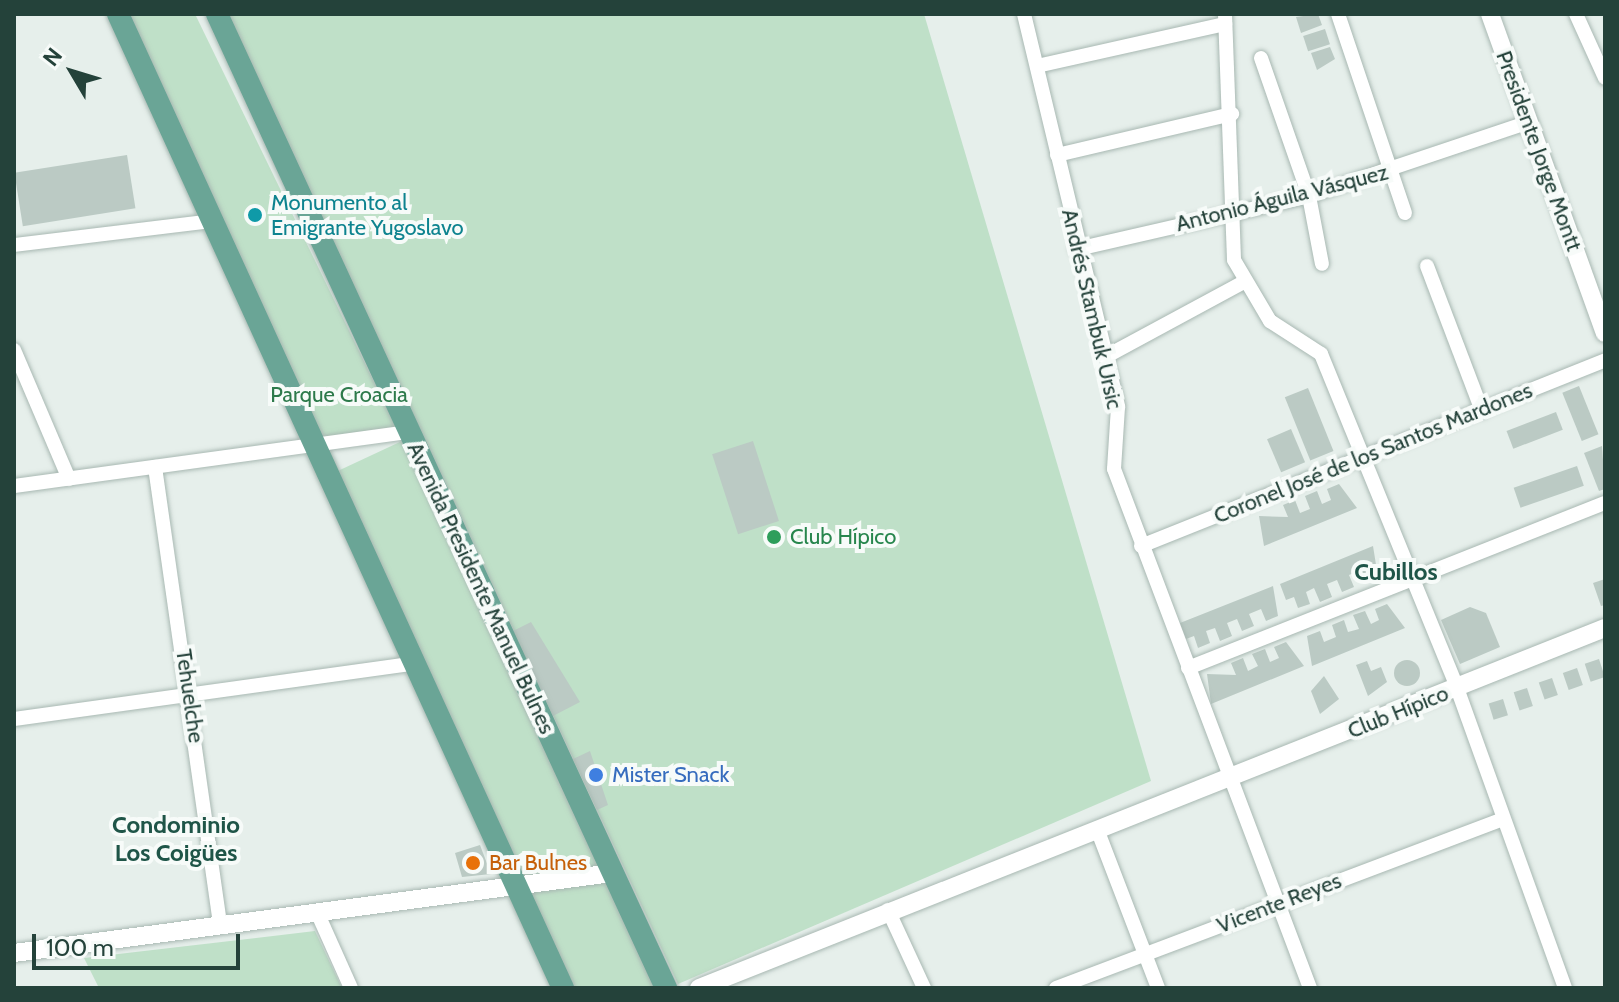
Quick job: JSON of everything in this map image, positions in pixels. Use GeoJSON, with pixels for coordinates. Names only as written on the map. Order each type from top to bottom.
{"type":"FeatureCollection","features":[{"type":"Feature","properties":{"kind":"main road"},"geometry":{"type":"LineString","coordinates":[[118,14],[412,664],[563,988]]}},
{"type":"Feature","properties":{"kind":"main road","name":"Avenida Presidente Manuel Bulnes"},"geometry":{"type":"LineString","coordinates":[[217,14],[666,988]]}},
{"type":"Feature","properties":{"kind":"street","name":"Andrés Stambuk Ursic"},"geometry":{"type":"LineString","coordinates":[[1024,14],[1077,249],[1118,407],[1114,469],[1310,988]]}},
{"type":"Feature","properties":{"kind":"street"},"geometry":{"type":"LineString","coordinates":[[1338,14],[1395,170],[1405,213]]}},
{"type":"Feature","properties":{"kind":"street","name":"Presidente Jorge Montt"},"geometry":{"type":"LineString","coordinates":[[1490,14],[1605,333]]}},
{"type":"Feature","properties":{"kind":"street"},"geometry":{"type":"LineString","coordinates":[[1576,14],[1605,78]]}},
{"type":"Feature","properties":{"kind":"street"},"geometry":{"type":"LineString","coordinates":[[1037,66],[1225,19],[1232,114],[1228,213],[1242,283],[1270,321],[1321,354],[1367,456],[1457,688],[1565,988]]}},
{"type":"Feature","properties":{"kind":"street"},"geometry":{"type":"LineString","coordinates":[[1261,58],[1309,196],[1322,264]]}},
{"type":"Feature","properties":{"kind":"street"},"geometry":{"type":"LineString","coordinates":[[1057,155],[1232,114]]}},
{"type":"Feature","properties":{"kind":"street","name":"Antonio Águila Vásquez"},"geometry":{"type":"LineString","coordinates":[[1077,249],[1309,196],[1395,170],[1529,122]]}},
{"type":"Feature","properties":{"kind":"street"},"geometry":{"type":"LineString","coordinates":[[14,245],[211,221]]}},
{"type":"Feature","properties":{"kind":"street"},"geometry":{"type":"LineString","coordinates":[[1427,266],[1482,411]]}},
{"type":"Feature","properties":{"kind":"street"},"geometry":{"type":"LineString","coordinates":[[1105,357],[1242,283]]}},
{"type":"Feature","properties":{"kind":"street"},"geometry":{"type":"LineString","coordinates":[[14,350],[69,479]]}},
{"type":"Feature","properties":{"kind":"street","name":"Coronel José de los Santos Mardones"},"geometry":{"type":"LineString","coordinates":[[1141,546],[1605,360]]}},
{"type":"Feature","properties":{"kind":"street"},"geometry":{"type":"LineString","coordinates":[[14,486],[409,432]]}},
{"type":"Feature","properties":{"kind":"street","name":"Tehuelche"},"geometry":{"type":"LineString","coordinates":[[155,467],[190,694],[220,925]]}},
{"type":"Feature","properties":{"kind":"street"},"geometry":{"type":"LineString","coordinates":[[1188,668],[1605,503]]}},
{"type":"Feature","properties":{"kind":"street","name":"Club Hípico"},"geometry":{"type":"LineString","coordinates":[[699,988],[888,910],[1232,778],[1605,628]]}},
{"type":"Feature","properties":{"kind":"street"},"geometry":{"type":"LineString","coordinates":[[14,719],[412,664]]}},
{"type":"Feature","properties":{"kind":"street","name":"Vicente Reyes"},"geometry":{"type":"LineString","coordinates":[[1056,988],[1503,819]]}},
{"type":"Feature","properties":{"kind":"street"},"geometry":{"type":"LineString","coordinates":[[1097,829],[1158,988]]}},
{"type":"Feature","properties":{"kind":"street"},"geometry":{"type":"LineString","coordinates":[[14,953],[612,873]]}},
{"type":"Feature","properties":{"kind":"street"},"geometry":{"type":"LineString","coordinates":[[888,910],[924,988]]}},
{"type":"Feature","properties":{"kind":"street"},"geometry":{"type":"LineString","coordinates":[[317,912],[351,988]]}},
{"type":"Feature","properties":{"kind":"green space","name":"Parque Croacia"},"geometry":{"type":"Polygon","coordinates":[[[130,14],[195,14],[396,427],[317,439],[130,14]]]}},
{"type":"Feature","properties":{"kind":"green space","name":"Club Hípico"},"geometry":{"type":"Polygon","coordinates":[[[227,14],[924,14],[1151,781],[678,984],[227,14]]]}},
{"type":"Feature","properties":{"kind":"green space"},"geometry":{"type":"Polygon","coordinates":[[[402,441],[656,987],[571,988],[331,474],[402,441]]]}},
{"type":"Feature","properties":{"kind":"green space"},"geometry":{"type":"Polygon","coordinates":[[[315,931],[342,988],[99,988],[84,958],[315,931]]]}},
{"type":"Feature","properties":{"kind":"building"},"geometry":{"type":"Polygon","coordinates":[[[1318,14],[1322,25],[1301,33],[1296,17],[1318,14]]]}},
{"type":"Feature","properties":{"kind":"building"},"geometry":{"type":"Polygon","coordinates":[[[1325,29],[1330,44],[1308,51],[1303,36],[1325,29]]]}},
{"type":"Feature","properties":{"kind":"building"},"geometry":{"type":"Polygon","coordinates":[[[1330,47],[1335,59],[1317,70],[1311,53],[1330,47]]]}},
{"type":"Feature","properties":{"kind":"building"},"geometry":{"type":"Polygon","coordinates":[[[127,155],[135,208],[23,226],[14,173],[127,155]]]}},
{"type":"Feature","properties":{"kind":"building"},"geometry":{"type":"Polygon","coordinates":[[[1579,386],[1598,434],[1582,441],[1562,393],[1579,386]]]}},
{"type":"Feature","properties":{"kind":"building"},"geometry":{"type":"Polygon","coordinates":[[[1308,388],[1333,451],[1310,460],[1285,397],[1308,388]]]}},
{"type":"Feature","properties":{"kind":"building"},"geometry":{"type":"Polygon","coordinates":[[[1556,412],[1563,430],[1513,449],[1507,431],[1556,412]]]}},
{"type":"Feature","properties":{"kind":"building"},"geometry":{"type":"Polygon","coordinates":[[[1291,429],[1305,462],[1281,472],[1267,439],[1291,429]]]}},
{"type":"Feature","properties":{"kind":"building"},"geometry":{"type":"Polygon","coordinates":[[[753,441],[779,521],[738,534],[712,454],[753,441]]]}},
{"type":"Feature","properties":{"kind":"building"},"geometry":{"type":"Polygon","coordinates":[[[1602,446],[1605,489],[1599,491],[1584,453],[1602,446]]]}},
{"type":"Feature","properties":{"kind":"building"},"geometry":{"type":"Polygon","coordinates":[[[1577,466],[1584,486],[1520,508],[1514,488],[1577,466]]]}},
{"type":"Feature","properties":{"kind":"building"},"geometry":{"type":"Polygon","coordinates":[[[1339,484],[1357,508],[1264,546],[1259,516],[1288,517],[1283,505],[1295,500],[1300,513],[1310,509],[1305,496],[1317,491],[1322,504],[1331,500],[1327,489],[1339,484]]]}},
{"type":"Feature","properties":{"kind":"building"},"geometry":{"type":"Polygon","coordinates":[[[1373,546],[1378,577],[1366,581],[1361,570],[1349,575],[1354,587],[1342,592],[1337,580],[1327,584],[1332,597],[1320,602],[1314,588],[1306,592],[1310,604],[1298,608],[1294,597],[1286,600],[1280,584],[1373,546]]]}},
{"type":"Feature","properties":{"kind":"building"},"geometry":{"type":"Polygon","coordinates":[[[1605,579],[1605,605],[1601,606],[1593,583],[1605,579]]]}},
{"type":"Feature","properties":{"kind":"building"},"geometry":{"type":"Polygon","coordinates":[[[1273,586],[1278,616],[1266,621],[1261,609],[1249,614],[1254,626],[1242,631],[1237,619],[1227,623],[1232,636],[1220,641],[1215,628],[1206,631],[1210,643],[1198,648],[1194,636],[1186,639],[1180,623],[1273,586]]]}},
{"type":"Feature","properties":{"kind":"building"},"geometry":{"type":"Polygon","coordinates":[[[1387,604],[1405,628],[1312,666],[1307,636],[1320,631],[1324,642],[1336,637],[1332,625],[1344,620],[1348,632],[1359,629],[1353,615],[1365,611],[1371,624],[1379,620],[1375,609],[1387,604]]]}},
{"type":"Feature","properties":{"kind":"building"},"geometry":{"type":"Polygon","coordinates":[[[1470,607],[1486,613],[1500,647],[1460,664],[1441,620],[1470,607]]]}},
{"type":"Feature","properties":{"kind":"building"},"geometry":{"type":"Polygon","coordinates":[[[531,622],[580,702],[553,716],[513,631],[531,622]]]}},
{"type":"Feature","properties":{"kind":"building"},"geometry":{"type":"Polygon","coordinates":[[[1286,642],[1304,666],[1211,704],[1207,674],[1236,675],[1231,663],[1243,658],[1248,671],[1258,666],[1252,654],[1265,649],[1270,662],[1279,658],[1274,647],[1286,642]]]}},
{"type":"Feature","properties":{"kind":"building"},"geometry":{"type":"Polygon","coordinates":[[[1599,659],[1605,677],[1591,682],[1585,664],[1599,659]]]}},
{"type":"Feature","properties":{"kind":"building"},"geometry":{"type":"Polygon","coordinates":[[[1407,660],[1416,664],[1420,673],[1416,682],[1407,686],[1398,682],[1394,673],[1398,664],[1407,660]]]}},
{"type":"Feature","properties":{"kind":"building"},"geometry":{"type":"Polygon","coordinates":[[[1367,661],[1371,671],[1381,667],[1387,682],[1368,696],[1356,665],[1367,661]]]}},
{"type":"Feature","properties":{"kind":"building"},"geometry":{"type":"Polygon","coordinates":[[[1577,668],[1583,685],[1569,690],[1563,673],[1577,668]]]}},
{"type":"Feature","properties":{"kind":"building"},"geometry":{"type":"Polygon","coordinates":[[[1324,676],[1339,699],[1320,714],[1311,691],[1324,676]]]}},
{"type":"Feature","properties":{"kind":"building"},"geometry":{"type":"Polygon","coordinates":[[[1552,678],[1558,695],[1545,700],[1539,683],[1552,678]]]}},
{"type":"Feature","properties":{"kind":"building"},"geometry":{"type":"Polygon","coordinates":[[[1527,688],[1533,706],[1520,710],[1514,692],[1527,688]]]}},
{"type":"Feature","properties":{"kind":"building"},"geometry":{"type":"Polygon","coordinates":[[[1503,699],[1508,715],[1494,720],[1489,703],[1503,699]]]}},
{"type":"Feature","properties":{"kind":"building"},"geometry":{"type":"Polygon","coordinates":[[[590,751],[608,805],[597,810],[573,759],[590,751]]]}},
{"type":"Feature","properties":{"kind":"building","name":"Bar Bulnes"},"geometry":{"type":"Polygon","coordinates":[[[480,845],[491,874],[462,877],[455,853],[480,845]]]}},
{"type":"Feature","properties":{"kind":"place","name":"Monumento al Emigrante Yugoslavo"},"geometry":{"type":"Point","coordinates":[255,215]}},
{"type":"Feature","properties":{"kind":"place","name":"Club Hípico"},"geometry":{"type":"Point","coordinates":[774,537]}},
{"type":"Feature","properties":{"kind":"place","name":"Mister Snack"},"geometry":{"type":"Point","coordinates":[596,775]}},
{"type":"Feature","properties":{"kind":"place","name":"Bar Bulnes"},"geometry":{"type":"Point","coordinates":[473,863]}},
{"type":"Feature","properties":{"kind":"district","name":"Cubillos"},"geometry":{"type":"Point","coordinates":[1396,572]}},
{"type":"Feature","properties":{"kind":"district","name":"Condominio Los Coigües"},"geometry":{"type":"Point","coordinates":[176,839]}}]}
